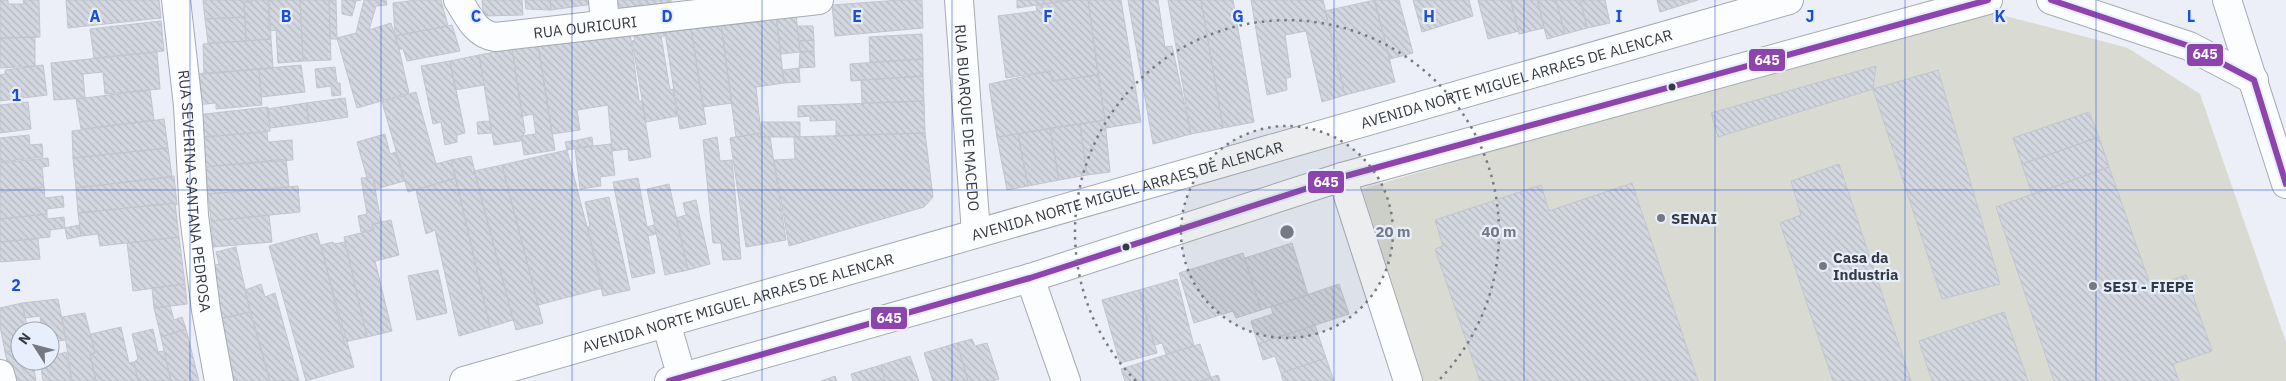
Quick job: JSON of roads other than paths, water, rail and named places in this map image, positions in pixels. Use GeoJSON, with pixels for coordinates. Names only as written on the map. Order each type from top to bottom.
{"type":"FeatureCollection","features":[{"type":"Feature","properties":{"kind":"main road","name":"RUA SEVERINA SANTANA PEDROSA"},"geometry":{"type":"LineString","coordinates":[[176,0],[188,106],[194,215],[206,310],[219,381]]}},
{"type":"Feature","properties":{"kind":"main road","name":"RUA OURICURI"},"geometry":{"type":"LineString","coordinates":[[458,0],[476,28],[482,33],[495,37],[604,12],[819,0]]}},
{"type":"Feature","properties":{"kind":"main road","name":"RUA BUARQUE DE MACEDO"},"geometry":{"type":"LineString","coordinates":[[959,0],[976,233]]}},
{"type":"Feature","properties":{"kind":"main road","name":"AVENIDA NORTE MIGUEL ARRAES DE ALENCAR"},"geometry":{"type":"LineString","coordinates":[[464,381],[1789,0]]}},
{"type":"Feature","properties":{"kind":"main road"},"geometry":{"type":"LineString","coordinates":[[666,323],[678,380],[1030,278],[1342,177],[1988,0]]}},
{"type":"Feature","properties":{"kind":"main road"},"geometry":{"type":"LineString","coordinates":[[2051,0],[2189,46],[2254,80]]}},
{"type":"Feature","properties":{"kind":"main road"},"geometry":{"type":"LineString","coordinates":[[2228,0],[2286,184]]}},
{"type":"Feature","properties":{"kind":"main road"},"geometry":{"type":"LineString","coordinates":[[1342,177],[1408,381]]}},
{"type":"Feature","properties":{"kind":"main road"},"geometry":{"type":"LineString","coordinates":[[1030,278],[1066,381]]}},
{"type":"Feature","properties":{"kind":"main road"},"geometry":{"type":"LineString","coordinates":[[0,374],[2,381]]}},
{"type":"Feature","properties":{"kind":"place","name":"SENAI"},"geometry":{"type":"Point","coordinates":[1661,218]}},
{"type":"Feature","properties":{"kind":"place","name":"Casa da Industria"},"geometry":{"type":"Point","coordinates":[1823,266]}},
{"type":"Feature","properties":{"kind":"place","name":"SESI - FIEPE"},"geometry":{"type":"Point","coordinates":[2093,286]}}]}
